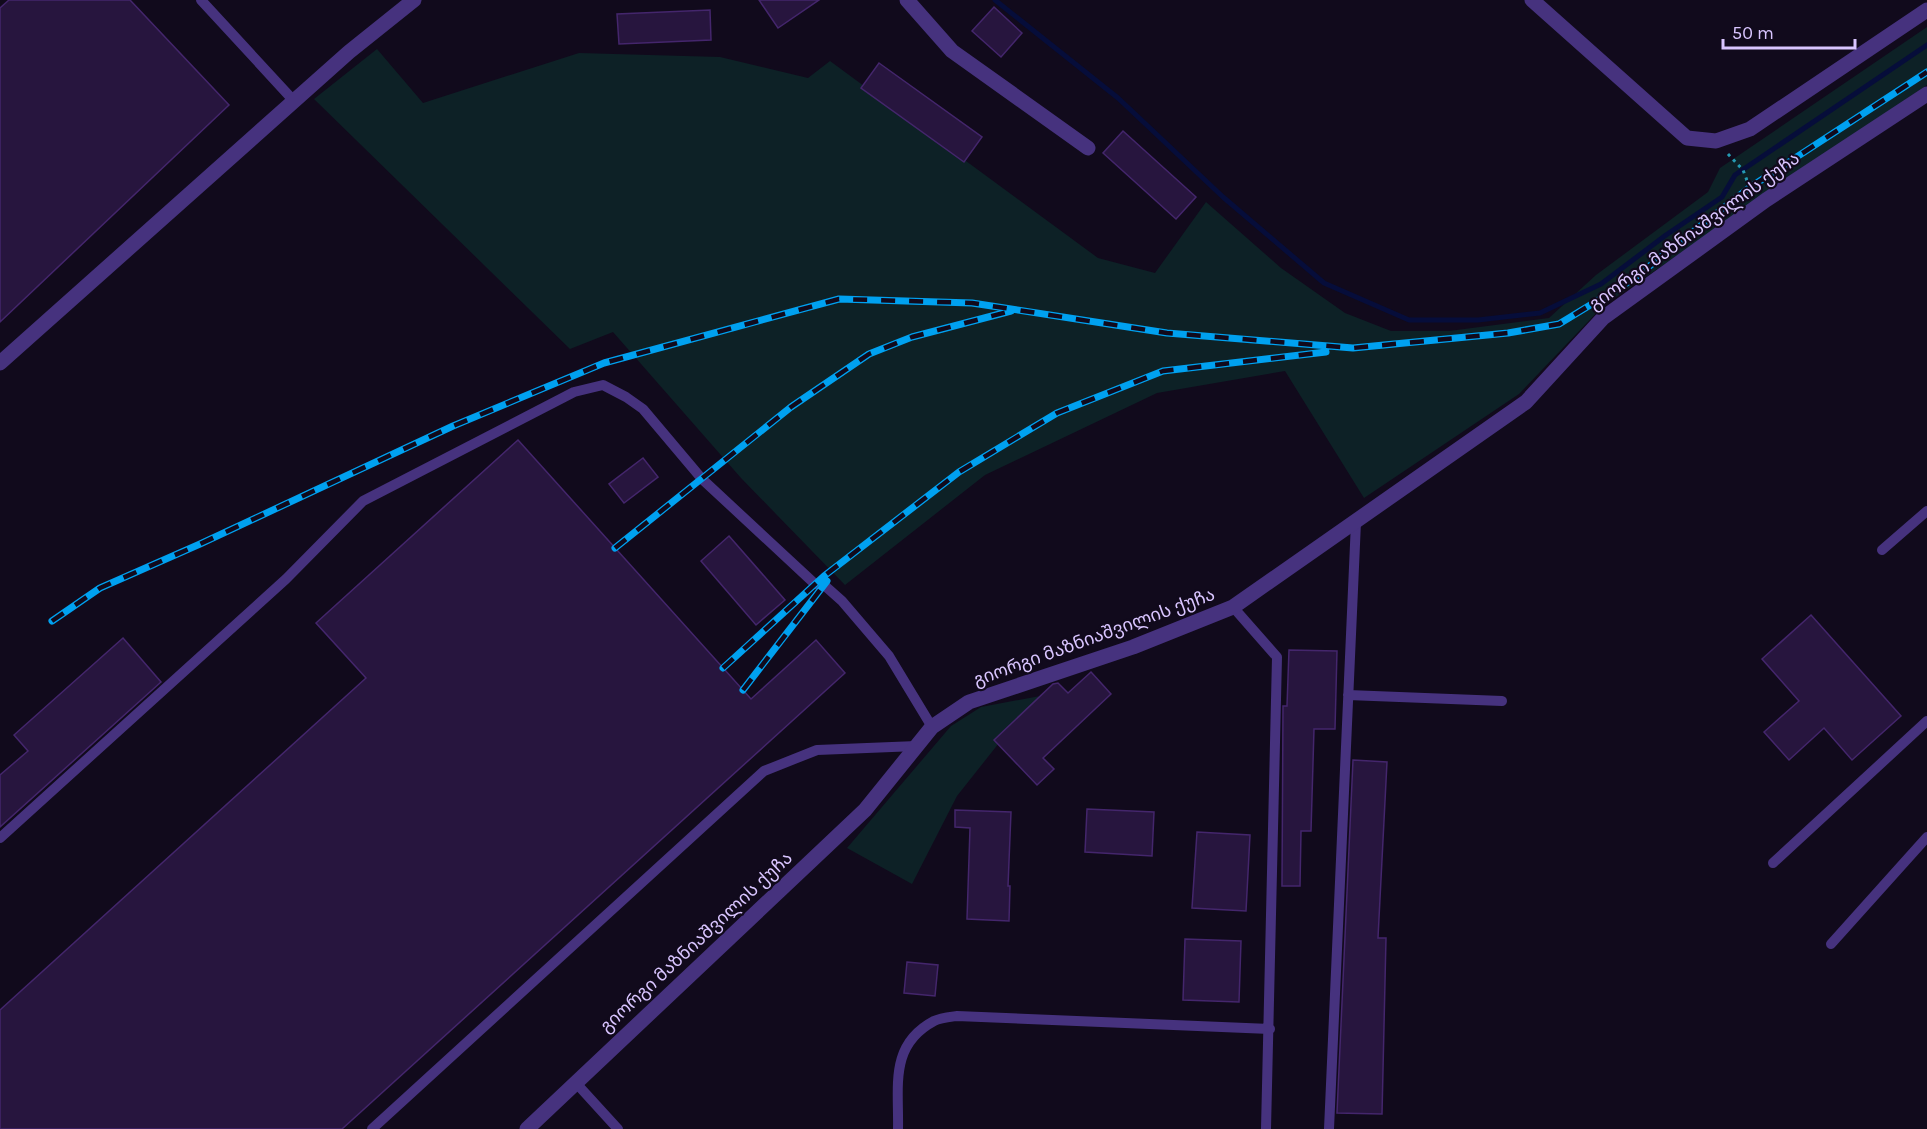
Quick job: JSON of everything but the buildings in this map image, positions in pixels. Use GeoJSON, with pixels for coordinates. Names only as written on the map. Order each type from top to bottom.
{"type":"FeatureCollection","features":[{"type":"Feature","properties":{"kind":"street"},"geometry":{"type":"LineString","coordinates":[[0,363],[349,52],[414,0]]}},
{"type":"Feature","properties":{"kind":"street"},"geometry":{"type":"LineString","coordinates":[[907,0],[952,51],[1088,148]]}},
{"type":"Feature","properties":{"kind":"street"},"geometry":{"type":"LineString","coordinates":[[1533,0],[1687,138],[1716,141],[1750,129],[1927,10]]}},
{"type":"Feature","properties":{"kind":"street","name":"გიორგი მაზნიაშვილის ქუჩა"},"geometry":{"type":"LineString","coordinates":[[527,1129],[865,810],[932,727],[969,702],[1133,647],[1233,608],[1526,402],[1603,318],[1756,207],[1927,94]]}},
{"type":"Feature","properties":{"kind":"lane"},"geometry":{"type":"LineString","coordinates":[[201,0],[294,101]]}},
{"type":"Feature","properties":{"kind":"lane"},"geometry":{"type":"LineString","coordinates":[[0,838],[286,579],[363,501],[574,392],[603,385],[626,397],[642,409],[702,478],[815,584],[824,585],[842,602],[889,656],[932,727]]}},
{"type":"Feature","properties":{"kind":"lane"},"geometry":{"type":"LineString","coordinates":[[1882,550],[1927,512]]}},
{"type":"Feature","properties":{"kind":"lane"},"geometry":{"type":"LineString","coordinates":[[1329,1129],[1356,522]]}},
{"type":"Feature","properties":{"kind":"lane"},"geometry":{"type":"LineString","coordinates":[[1233,608],[1277,657],[1266,1129]]}},
{"type":"Feature","properties":{"kind":"lane"},"geometry":{"type":"LineString","coordinates":[[1348,695],[1502,701]]}},
{"type":"Feature","properties":{"kind":"lane"},"geometry":{"type":"LineString","coordinates":[[1773,862],[1927,721]]}},
{"type":"Feature","properties":{"kind":"lane"},"geometry":{"type":"LineString","coordinates":[[372,1129],[764,771],[817,750],[916,746]]}},
{"type":"Feature","properties":{"kind":"lane"},"geometry":{"type":"LineString","coordinates":[[1831,944],[1927,837]]}},
{"type":"Feature","properties":{"kind":"lane"},"geometry":{"type":"LineString","coordinates":[[898,1129],[900,1060],[909,1040],[935,1020],[957,1016],[1270,1029]]}},
{"type":"Feature","properties":{"kind":"lane"},"geometry":{"type":"LineString","coordinates":[[576,1083],[618,1129]]}},
{"type":"Feature","properties":{"kind":"path"},"geometry":{"type":"LineString","coordinates":[[1716,141],[1743,170],[1756,207]]}},
{"type":"Feature","properties":{"kind":"green space"},"geometry":{"type":"Polygon","coordinates":[[[1927,27],[1927,85],[1603,306],[1519,394],[1364,498],[1285,371],[1157,393],[985,475],[845,585],[741,478],[613,332],[570,349],[314,99],[377,49],[423,103],[579,53],[720,57],[808,78],[830,61],[1098,258],[1155,273],[1206,202],[1281,268],[1345,313],[1391,331],[1449,331],[1549,318],[1596,275],[1708,192],[1720,168],[1927,27]]]}},
{"type":"Feature","properties":{"kind":"green space"},"geometry":{"type":"Polygon","coordinates":[[[1067,691],[1022,714],[957,796],[912,884],[847,848],[951,726],[981,707],[1067,691]]]}},
{"type":"Feature","properties":{"kind":"waterway"},"geometry":{"type":"LineString","coordinates":[[995,0],[1118,98],[1223,197],[1324,283],[1409,320],[1478,320],[1540,313],[1601,284],[1666,235],[1722,197],[1735,175],[1927,45]]}},
{"type":"Feature","properties":{"kind":"railway"},"geometry":{"type":"LineString","coordinates":[[52,621],[100,588],[453,426],[604,363],[839,299],[972,303],[1167,333],[1353,348],[1508,333],[1559,324],[1633,279],[1749,188],[1927,72]]}},
{"type":"Feature","properties":{"kind":"railway"},"geometry":{"type":"LineString","coordinates":[[615,548],[791,407],[869,354],[912,337],[1011,311]]}},
{"type":"Feature","properties":{"kind":"railway"},"geometry":{"type":"LineString","coordinates":[[723,668],[824,576],[959,472],[1057,413],[1163,371],[1326,352]]}},
{"type":"Feature","properties":{"kind":"railway"},"geometry":{"type":"LineString","coordinates":[[743,690],[827,581]]}}]}
